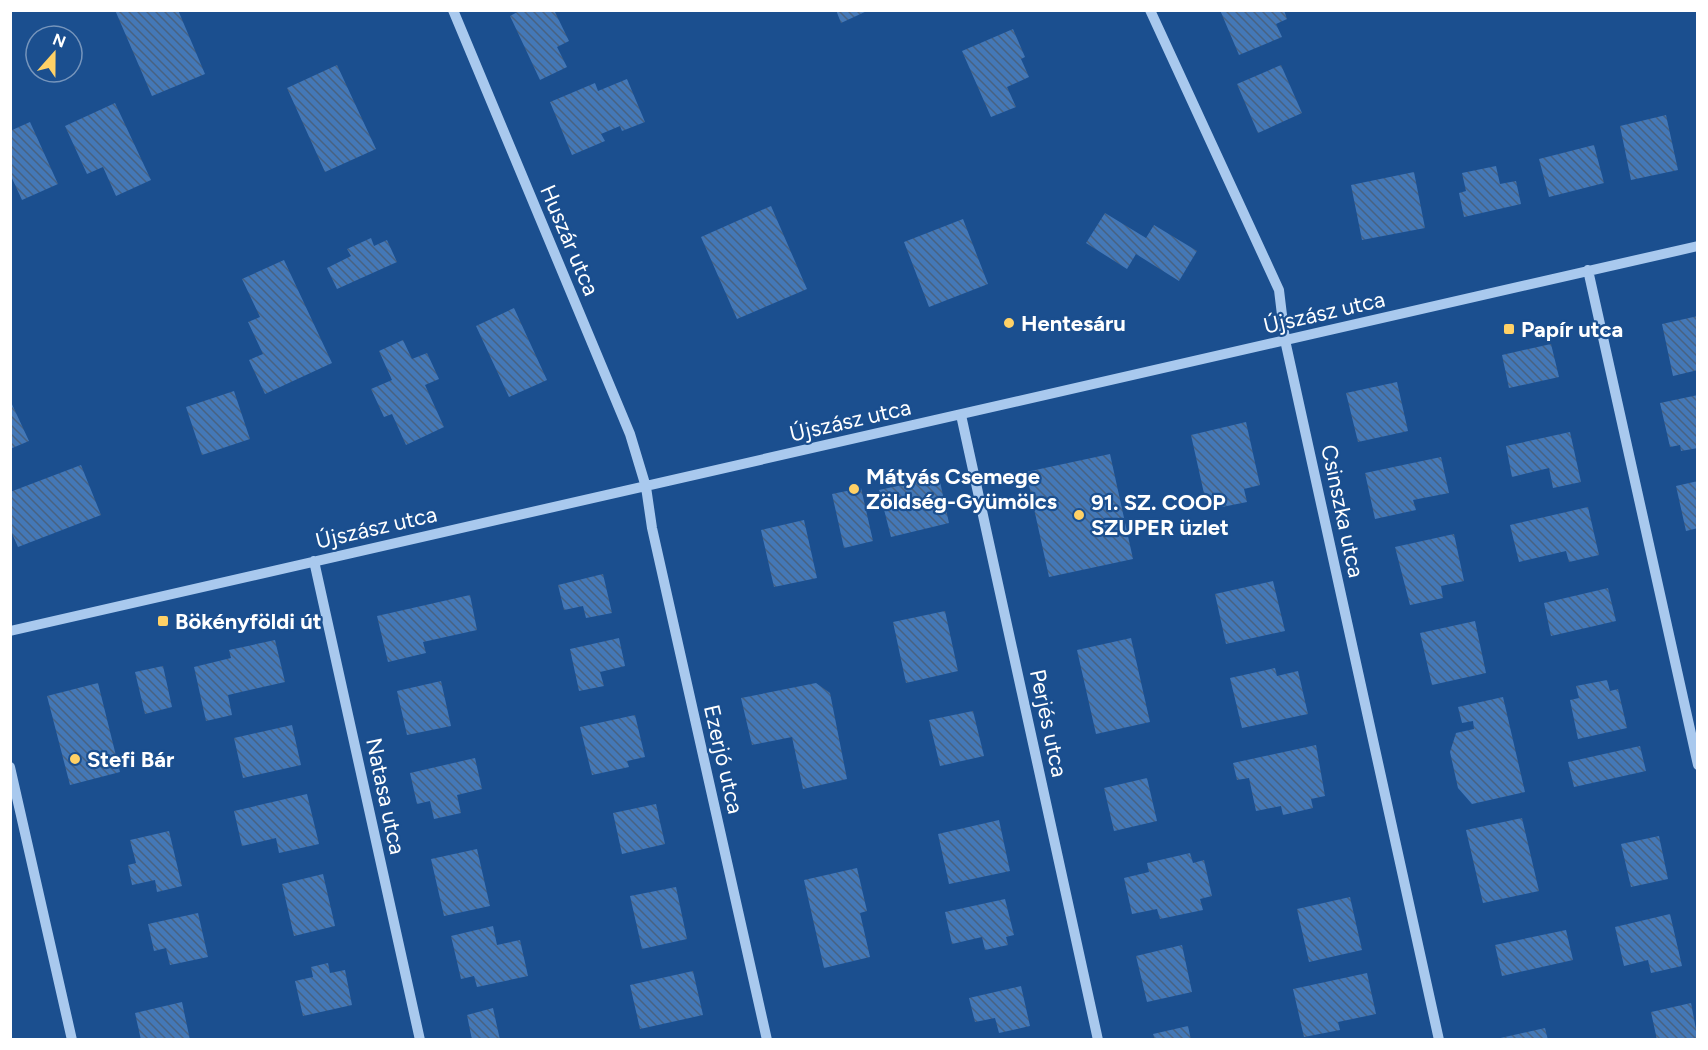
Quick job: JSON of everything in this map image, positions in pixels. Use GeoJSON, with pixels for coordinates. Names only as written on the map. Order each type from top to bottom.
{"type":"FeatureCollection","features":[{"type":"Feature","properties":{"kind":"street","name":"Huszár utca"},"geometry":{"type":"LineString","coordinates":[[453,10],[630,434],[646,487]]}},
{"type":"Feature","properties":{"kind":"street","name":"Csinszka utca"},"geometry":{"type":"LineString","coordinates":[[1150,10],[1279,291],[1285,340],[1439,1040]]}},
{"type":"Feature","properties":{"kind":"street","name":"Újszász utca"},"geometry":{"type":"LineString","coordinates":[[10,631],[1698,246]]}},
{"type":"Feature","properties":{"kind":"street"},"geometry":{"type":"LineString","coordinates":[[1588,270],[1698,765]]}},
{"type":"Feature","properties":{"kind":"street","name":"Perjés utca"},"geometry":{"type":"LineString","coordinates":[[961,415],[1098,1040]]}},
{"type":"Feature","properties":{"kind":"street","name":"Ezerjó utca"},"geometry":{"type":"LineString","coordinates":[[646,487],[657,552],[767,1040]]}},
{"type":"Feature","properties":{"kind":"street","name":"Natasa utca"},"geometry":{"type":"LineString","coordinates":[[314,561],[420,1040]]}},
{"type":"Feature","properties":{"kind":"street"},"geometry":{"type":"LineString","coordinates":[[10,767],[72,1040]]}},
{"type":"Feature","properties":{"kind":"building"},"geometry":{"type":"Polygon","coordinates":[[[115,10],[178,10],[205,74],[152,96],[115,10]]]}},
{"type":"Feature","properties":{"kind":"building"},"geometry":{"type":"Polygon","coordinates":[[[521,10],[554,10],[569,41],[557,47],[567,67],[540,80],[510,16],[521,10]]]}},
{"type":"Feature","properties":{"kind":"building"},"geometry":{"type":"Polygon","coordinates":[[[836,10],[869,10],[841,23],[836,10]]]}},
{"type":"Feature","properties":{"kind":"building"},"geometry":{"type":"Polygon","coordinates":[[[1220,10],[1284,10],[1287,19],[1276,24],[1282,37],[1239,55],[1220,10]]]}},
{"type":"Feature","properties":{"kind":"building"},"geometry":{"type":"Polygon","coordinates":[[[1013,29],[1025,57],[1021,59],[1029,77],[1007,87],[1016,107],[991,117],[962,51],[1013,29]]]}},
{"type":"Feature","properties":{"kind":"building"},"geometry":{"type":"Polygon","coordinates":[[[337,65],[376,149],[325,172],[287,88],[337,65]]]}},
{"type":"Feature","properties":{"kind":"building"},"geometry":{"type":"Polygon","coordinates":[[[1281,65],[1302,113],[1258,133],[1237,84],[1281,65]]]}},
{"type":"Feature","properties":{"kind":"building"},"geometry":{"type":"Polygon","coordinates":[[[627,79],[645,122],[622,131],[620,126],[601,134],[605,141],[572,155],[550,102],[595,83],[598,91],[627,79]]]}},
{"type":"Feature","properties":{"kind":"building"},"geometry":{"type":"Polygon","coordinates":[[[115,103],[151,180],[116,196],[103,167],[87,174],[65,126],[115,103]]]}},
{"type":"Feature","properties":{"kind":"building"},"geometry":{"type":"Polygon","coordinates":[[[1666,115],[1678,170],[1631,180],[1620,126],[1666,115]]]}},
{"type":"Feature","properties":{"kind":"building"},"geometry":{"type":"Polygon","coordinates":[[[30,122],[58,184],[22,200],[10,174],[10,131],[30,122]]]}},
{"type":"Feature","properties":{"kind":"building"},"geometry":{"type":"Polygon","coordinates":[[[1594,145],[1604,183],[1549,197],[1539,159],[1594,145]]]}},
{"type":"Feature","properties":{"kind":"building"},"geometry":{"type":"Polygon","coordinates":[[[1496,166],[1500,184],[1516,181],[1521,204],[1464,217],[1459,193],[1466,191],[1462,173],[1496,166]]]}},
{"type":"Feature","properties":{"kind":"building"},"geometry":{"type":"Polygon","coordinates":[[[1414,172],[1425,228],[1362,240],[1351,185],[1414,172]]]}},
{"type":"Feature","properties":{"kind":"building"},"geometry":{"type":"Polygon","coordinates":[[[771,206],[807,289],[737,319],[701,237],[771,206]]]}},
{"type":"Feature","properties":{"kind":"building"},"geometry":{"type":"Polygon","coordinates":[[[1105,213],[1146,238],[1154,225],[1197,251],[1179,281],[1136,254],[1127,269],[1086,243],[1105,213]]]}},
{"type":"Feature","properties":{"kind":"building"},"geometry":{"type":"Polygon","coordinates":[[[963,219],[988,284],[929,307],[904,242],[963,219]]]}},
{"type":"Feature","properties":{"kind":"building"},"geometry":{"type":"Polygon","coordinates":[[[371,238],[374,246],[387,240],[397,262],[337,289],[327,268],[351,256],[347,249],[371,238]]]}},
{"type":"Feature","properties":{"kind":"building"},"geometry":{"type":"Polygon","coordinates":[[[284,260],[332,363],[265,394],[249,360],[263,354],[248,322],[260,317],[242,279],[284,260]]]}},
{"type":"Feature","properties":{"kind":"building"},"geometry":{"type":"Polygon","coordinates":[[[514,308],[547,380],[509,397],[476,326],[514,308]]]}},
{"type":"Feature","properties":{"kind":"building"},"geometry":{"type":"Polygon","coordinates":[[[1698,316],[1698,370],[1673,376],[1662,324],[1698,316]]]}},
{"type":"Feature","properties":{"kind":"building"},"geometry":{"type":"Polygon","coordinates":[[[403,340],[412,359],[427,353],[439,379],[425,385],[444,427],[406,445],[392,414],[384,417],[371,389],[392,380],[379,351],[403,340]]]}},
{"type":"Feature","properties":{"kind":"building"},"geometry":{"type":"Polygon","coordinates":[[[1551,344],[1559,377],[1509,388],[1502,355],[1551,344]]]}},
{"type":"Feature","properties":{"kind":"building"},"geometry":{"type":"Polygon","coordinates":[[[1397,382],[1408,431],[1358,442],[1346,393],[1397,382]]]}},
{"type":"Feature","properties":{"kind":"building"},"geometry":{"type":"Polygon","coordinates":[[[234,391],[250,439],[202,455],[186,407],[234,391]]]}},
{"type":"Feature","properties":{"kind":"building"},"geometry":{"type":"Polygon","coordinates":[[[1698,395],[1698,448],[1681,451],[1680,445],[1670,447],[1660,403],[1698,395]]]}},
{"type":"Feature","properties":{"kind":"building"},"geometry":{"type":"Polygon","coordinates":[[[10,400],[29,441],[10,449],[10,400]]]}},
{"type":"Feature","properties":{"kind":"building"},"geometry":{"type":"Polygon","coordinates":[[[1246,422],[1260,485],[1244,489],[1247,502],[1222,507],[1219,494],[1205,498],[1191,435],[1246,422]]]}},
{"type":"Feature","properties":{"kind":"building"},"geometry":{"type":"Polygon","coordinates":[[[1570,432],[1581,482],[1553,488],[1549,468],[1512,477],[1506,446],[1570,432]]]}},
{"type":"Feature","properties":{"kind":"building","name":"91. SZ. COOP SZUPER üzlet"},"geometry":{"type":"Polygon","coordinates":[[[1110,454],[1133,559],[1049,577],[1026,472],[1110,454]]]}},
{"type":"Feature","properties":{"kind":"building"},"geometry":{"type":"Polygon","coordinates":[[[1441,457],[1449,493],[1413,500],[1416,510],[1375,519],[1365,473],[1441,457]]]}},
{"type":"Feature","properties":{"kind":"building"},"geometry":{"type":"Polygon","coordinates":[[[81,465],[101,515],[18,547],[10,529],[10,492],[81,465]]]}},
{"type":"Feature","properties":{"kind":"building"},"geometry":{"type":"Polygon","coordinates":[[[939,477],[949,523],[891,537],[879,490],[939,477]]]}},
{"type":"Feature","properties":{"kind":"building"},"geometry":{"type":"Polygon","coordinates":[[[1698,481],[1698,528],[1686,531],[1676,486],[1698,481]]]}},
{"type":"Feature","properties":{"kind":"building"},"geometry":{"type":"Polygon","coordinates":[[[861,488],[873,541],[844,548],[832,494],[861,488]]]}},
{"type":"Feature","properties":{"kind":"building"},"geometry":{"type":"Polygon","coordinates":[[[1588,507],[1599,555],[1569,562],[1566,551],[1519,562],[1510,525],[1588,507]]]}},
{"type":"Feature","properties":{"kind":"building"},"geometry":{"type":"Polygon","coordinates":[[[804,520],[817,578],[774,587],[761,530],[804,520]]]}},
{"type":"Feature","properties":{"kind":"building"},"geometry":{"type":"Polygon","coordinates":[[[1454,534],[1464,581],[1441,586],[1443,598],[1410,605],[1395,547],[1454,534]]]}},
{"type":"Feature","properties":{"kind":"building"},"geometry":{"type":"Polygon","coordinates":[[[603,574],[612,613],[586,618],[583,606],[564,610],[558,585],[603,574]]]}},
{"type":"Feature","properties":{"kind":"building"},"geometry":{"type":"Polygon","coordinates":[[[1273,581],[1285,631],[1226,644],[1215,594],[1273,581]]]}},
{"type":"Feature","properties":{"kind":"building"},"geometry":{"type":"Polygon","coordinates":[[[1608,588],[1616,621],[1551,636],[1544,603],[1608,588]]]}},
{"type":"Feature","properties":{"kind":"building"},"geometry":{"type":"Polygon","coordinates":[[[470,595],[477,630],[423,642],[426,653],[388,662],[377,616],[470,595]]]}},
{"type":"Feature","properties":{"kind":"building"},"geometry":{"type":"Polygon","coordinates":[[[945,611],[958,671],[906,683],[893,622],[945,611]]]}},
{"type":"Feature","properties":{"kind":"building"},"geometry":{"type":"Polygon","coordinates":[[[1475,621],[1486,673],[1432,685],[1420,633],[1475,621]]]}},
{"type":"Feature","properties":{"kind":"building"},"geometry":{"type":"Polygon","coordinates":[[[619,638],[625,666],[600,672],[604,686],[579,691],[570,649],[619,638]]]}},
{"type":"Feature","properties":{"kind":"building"},"geometry":{"type":"Polygon","coordinates":[[[1131,638],[1150,722],[1096,734],[1077,650],[1131,638]]]}},
{"type":"Feature","properties":{"kind":"building"},"geometry":{"type":"Polygon","coordinates":[[[275,640],[285,682],[228,695],[232,715],[206,721],[194,667],[231,658],[229,650],[275,640]]]}},
{"type":"Feature","properties":{"kind":"building"},"geometry":{"type":"Polygon","coordinates":[[[163,666],[172,707],[145,714],[135,672],[163,666]]]}},
{"type":"Feature","properties":{"kind":"building"},"geometry":{"type":"Polygon","coordinates":[[[1275,668],[1277,676],[1298,671],[1308,714],[1242,728],[1230,678],[1275,668]]]}},
{"type":"Feature","properties":{"kind":"building"},"geometry":{"type":"Polygon","coordinates":[[[1607,680],[1610,691],[1618,689],[1627,728],[1578,739],[1570,700],[1579,698],[1576,686],[1607,680]]]}},
{"type":"Feature","properties":{"kind":"building"},"geometry":{"type":"Polygon","coordinates":[[[441,681],[451,726],[407,735],[397,691],[441,681]]]}},
{"type":"Feature","properties":{"kind":"building"},"geometry":{"type":"Polygon","coordinates":[[[98,683],[120,772],[70,785],[47,696],[98,683]]]}},
{"type":"Feature","properties":{"kind":"building"},"geometry":{"type":"Polygon","coordinates":[[[816,683],[830,693],[847,779],[803,789],[792,737],[752,745],[741,698],[816,683]]]}},
{"type":"Feature","properties":{"kind":"building"},"geometry":{"type":"Polygon","coordinates":[[[1503,697],[1525,792],[1472,804],[1458,788],[1450,752],[1456,733],[1474,729],[1473,721],[1462,723],[1458,707],[1503,697]]]}},
{"type":"Feature","properties":{"kind":"building"},"geometry":{"type":"Polygon","coordinates":[[[973,711],[984,756],[940,766],[929,720],[973,711]]]}},
{"type":"Feature","properties":{"kind":"building"},"geometry":{"type":"Polygon","coordinates":[[[635,715],[645,757],[627,761],[629,767],[592,775],[580,727],[635,715]]]}},
{"type":"Feature","properties":{"kind":"building"},"geometry":{"type":"Polygon","coordinates":[[[292,725],[301,765],[243,778],[234,738],[292,725]]]}},
{"type":"Feature","properties":{"kind":"building"},"geometry":{"type":"Polygon","coordinates":[[[1316,745],[1325,796],[1311,799],[1313,808],[1283,815],[1281,806],[1256,811],[1249,778],[1237,780],[1233,763],[1316,745]]]}},
{"type":"Feature","properties":{"kind":"building"},"geometry":{"type":"Polygon","coordinates":[[[1640,746],[1646,771],[1574,787],[1568,762],[1640,746]]]}},
{"type":"Feature","properties":{"kind":"building"},"geometry":{"type":"Polygon","coordinates":[[[475,758],[482,789],[457,795],[461,813],[434,819],[430,801],[417,804],[410,773],[475,758]]]}},
{"type":"Feature","properties":{"kind":"building"},"geometry":{"type":"Polygon","coordinates":[[[1147,778],[1157,821],[1114,831],[1104,788],[1147,778]]]}},
{"type":"Feature","properties":{"kind":"building"},"geometry":{"type":"Polygon","coordinates":[[[307,794],[319,844],[279,853],[276,838],[242,846],[234,811],[307,794]]]}},
{"type":"Feature","properties":{"kind":"building"},"geometry":{"type":"Polygon","coordinates":[[[656,804],[665,844],[622,854],[613,813],[656,804]]]}},
{"type":"Feature","properties":{"kind":"building"},"geometry":{"type":"Polygon","coordinates":[[[1522,818],[1539,891],[1483,903],[1466,830],[1522,818]]]}},
{"type":"Feature","properties":{"kind":"building"},"geometry":{"type":"Polygon","coordinates":[[[999,820],[1010,871],[949,884],[938,834],[999,820]]]}},
{"type":"Feature","properties":{"kind":"building"},"geometry":{"type":"Polygon","coordinates":[[[169,831],[182,886],[157,892],[155,880],[132,885],[128,865],[136,863],[130,840],[169,831]]]}},
{"type":"Feature","properties":{"kind":"building"},"geometry":{"type":"Polygon","coordinates":[[[1659,836],[1668,879],[1631,887],[1621,844],[1659,836]]]}},
{"type":"Feature","properties":{"kind":"building"},"geometry":{"type":"Polygon","coordinates":[[[477,849],[490,906],[444,916],[431,859],[477,849]]]}},
{"type":"Feature","properties":{"kind":"building"},"geometry":{"type":"Polygon","coordinates":[[[1190,853],[1193,863],[1204,860],[1212,896],[1200,899],[1203,910],[1160,919],[1157,909],[1132,914],[1124,878],[1149,872],[1147,863],[1190,853]]]}},
{"type":"Feature","properties":{"kind":"building"},"geometry":{"type":"Polygon","coordinates":[[[857,868],[867,911],[860,913],[870,957],[824,968],[804,880],[857,868]]]}},
{"type":"Feature","properties":{"kind":"building"},"geometry":{"type":"Polygon","coordinates":[[[323,874],[335,926],[294,936],[282,884],[323,874]]]}},
{"type":"Feature","properties":{"kind":"building"},"geometry":{"type":"Polygon","coordinates":[[[676,887],[687,939],[642,949],[630,896],[676,887]]]}},
{"type":"Feature","properties":{"kind":"building"},"geometry":{"type":"Polygon","coordinates":[[[1350,897],[1362,950],[1309,962],[1297,909],[1350,897]]]}},
{"type":"Feature","properties":{"kind":"building"},"geometry":{"type":"Polygon","coordinates":[[[1005,899],[1014,935],[1006,937],[1008,945],[985,950],[982,937],[952,944],[945,912],[1005,899]]]}},
{"type":"Feature","properties":{"kind":"building"},"geometry":{"type":"Polygon","coordinates":[[[198,913],[208,957],[170,965],[166,948],[154,951],[148,924],[198,913]]]}},
{"type":"Feature","properties":{"kind":"building"},"geometry":{"type":"Polygon","coordinates":[[[1670,914],[1682,966],[1651,973],[1648,960],[1624,966],[1615,927],[1670,914]]]}},
{"type":"Feature","properties":{"kind":"building"},"geometry":{"type":"Polygon","coordinates":[[[493,926],[497,945],[520,940],[528,976],[477,987],[474,976],[461,979],[451,936],[493,926]]]}},
{"type":"Feature","properties":{"kind":"building"},"geometry":{"type":"Polygon","coordinates":[[[1566,930],[1573,960],[1502,976],[1495,945],[1566,930]]]}},
{"type":"Feature","properties":{"kind":"building"},"geometry":{"type":"Polygon","coordinates":[[[1182,945],[1192,992],[1147,1002],[1136,956],[1182,945]]]}},
{"type":"Feature","properties":{"kind":"building"},"geometry":{"type":"Polygon","coordinates":[[[328,963],[330,973],[345,970],[352,1005],[303,1016],[295,981],[313,977],[311,967],[328,963]]]}},
{"type":"Feature","properties":{"kind":"building"},"geometry":{"type":"Polygon","coordinates":[[[693,971],[703,1015],[640,1029],[630,985],[693,971]]]}},
{"type":"Feature","properties":{"kind":"building"},"geometry":{"type":"Polygon","coordinates":[[[1367,973],[1376,1014],[1338,1022],[1340,1030],[1304,1037],[1293,989],[1367,973]]]}},
{"type":"Feature","properties":{"kind":"building"},"geometry":{"type":"Polygon","coordinates":[[[1021,986],[1030,1026],[999,1033],[995,1018],[975,1022],[969,998],[1021,986]]]}},
{"type":"Feature","properties":{"kind":"building"},"geometry":{"type":"Polygon","coordinates":[[[182,1002],[190,1040],[141,1040],[135,1013],[182,1002]]]}},
{"type":"Feature","properties":{"kind":"building"},"geometry":{"type":"Polygon","coordinates":[[[1691,1003],[1698,1040],[1657,1040],[1651,1012],[1691,1003]]]}},
{"type":"Feature","properties":{"kind":"building"},"geometry":{"type":"Polygon","coordinates":[[[493,1008],[500,1040],[472,1040],[467,1015],[493,1008]]]}},
{"type":"Feature","properties":{"kind":"building"},"geometry":{"type":"Polygon","coordinates":[[[1188,1026],[1191,1040],[1155,1040],[1153,1034],[1188,1026]]]}},
{"type":"Feature","properties":{"kind":"building"},"geometry":{"type":"Polygon","coordinates":[[[1545,1028],[1548,1040],[1496,1040],[1496,1039],[1545,1028]]]}},
{"type":"Feature","properties":{"kind":"place","name":"Hentesáru"},"geometry":{"type":"Point","coordinates":[1009,323]}},
{"type":"Feature","properties":{"kind":"place","name":"Papír utca"},"geometry":{"type":"Point","coordinates":[1509,329]}},
{"type":"Feature","properties":{"kind":"place","name":"Mátyás Csemege Zöldség-Gyümölcs"},"geometry":{"type":"Point","coordinates":[854,489]}},
{"type":"Feature","properties":{"kind":"place","name":"91. SZ. COOP SZUPER üzlet"},"geometry":{"type":"Point","coordinates":[1079,515]}},
{"type":"Feature","properties":{"kind":"place","name":"Bökényföldi út"},"geometry":{"type":"Point","coordinates":[163,621]}},
{"type":"Feature","properties":{"kind":"place","name":"Stefi Bár"},"geometry":{"type":"Point","coordinates":[75,759]}}]}
